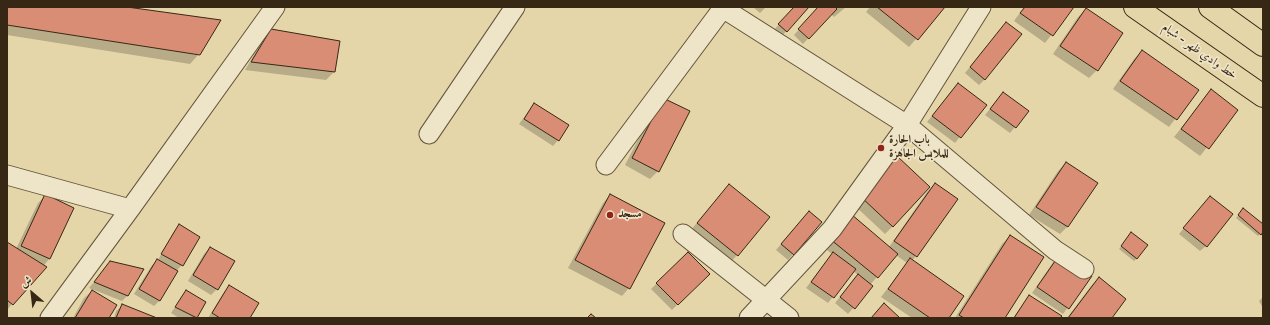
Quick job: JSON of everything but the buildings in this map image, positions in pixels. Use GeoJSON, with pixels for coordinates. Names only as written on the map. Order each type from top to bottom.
{"type":"FeatureCollection","features":[{"type":"Feature","properties":{"kind":"main road","name":"خط وادي ظهر - شبام"},"geometry":{"type":"LineString","coordinates":[[1135,7],[1263,96]]}},
{"type":"Feature","properties":{"kind":"main road"},"geometry":{"type":"LineString","coordinates":[[1210,7],[1263,45]]}},
{"type":"Feature","properties":{"kind":"street"},"geometry":{"type":"LineString","coordinates":[[50,318],[275,7]]}},
{"type":"Feature","properties":{"kind":"street"},"geometry":{"type":"LineString","coordinates":[[429,134],[515,7]]}},
{"type":"Feature","properties":{"kind":"street"},"geometry":{"type":"LineString","coordinates":[[749,318],[832,228],[907,125],[981,7]]}},
{"type":"Feature","properties":{"kind":"street"},"geometry":{"type":"LineString","coordinates":[[606,165],[722,8],[907,125],[1055,250],[1084,269]]}},
{"type":"Feature","properties":{"kind":"street"},"geometry":{"type":"LineString","coordinates":[[7,175],[130,209]]}},
{"type":"Feature","properties":{"kind":"street"},"geometry":{"type":"LineString","coordinates":[[683,234],[789,318]]}},
{"type":"Feature","properties":{"kind":"place","name":"باب الحارة للملابس الجاهزة"},"geometry":{"type":"Point","coordinates":[881,148]}},
{"type":"Feature","properties":{"kind":"place","name":"مسجد"},"geometry":{"type":"Point","coordinates":[610,215]}}]}
